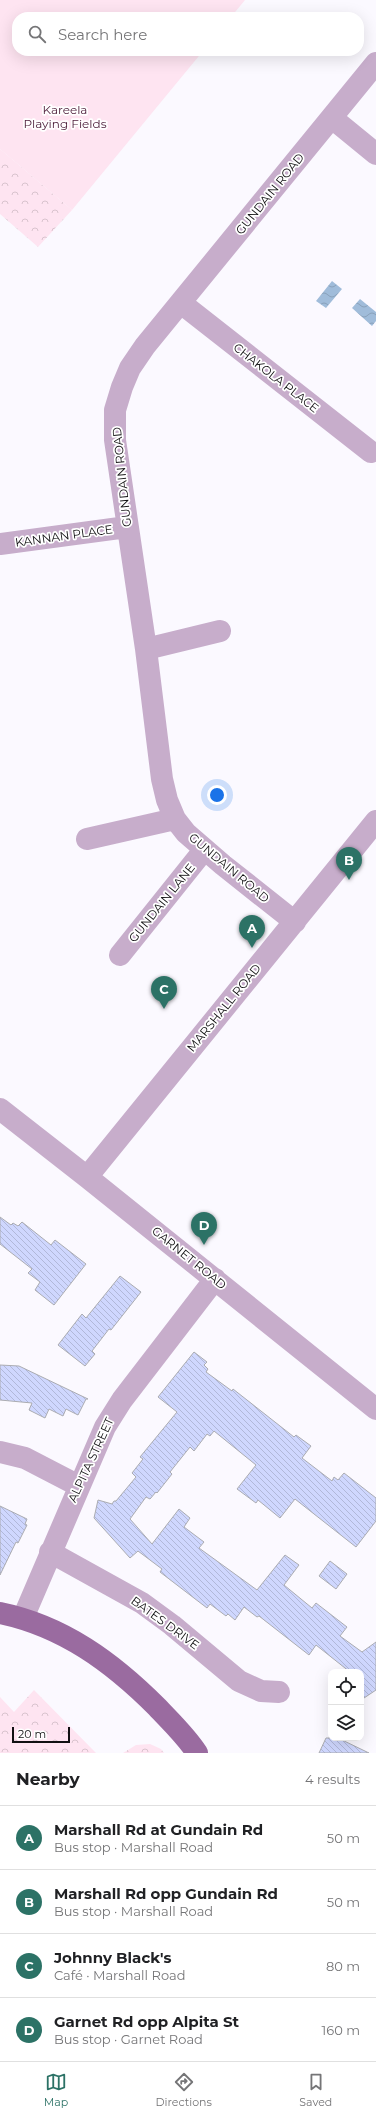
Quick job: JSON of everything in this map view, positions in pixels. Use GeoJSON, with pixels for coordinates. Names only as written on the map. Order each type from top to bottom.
{"type":"FeatureCollection","features":[{"type":"Feature","properties":{"kind":"main road"},"geometry":{"type":"LineString","coordinates":[[0,1613],[23,1618],[70,1637],[97,1654],[135,1686],[175,1725],[197,1753]]}},
{"type":"Feature","properties":{"kind":"street","name":"GUNDAIN ROAD"},"geometry":{"type":"LineString","coordinates":[[295,922],[204,850],[186,833],[175,818],[167,800],[162,779],[146,649],[115,440],[115,410],[130,368],[144,346],[181,303],[376,63]]}},
{"type":"Feature","properties":{"kind":"street"},"geometry":{"type":"LineString","coordinates":[[332,118],[376,154]]}},
{"type":"Feature","properties":{"kind":"street","name":"CHAKOLA PLACE"},"geometry":{"type":"LineString","coordinates":[[181,303],[371,452]]}},
{"type":"Feature","properties":{"kind":"street","name":"KANNAN PLACE"},"geometry":{"type":"LineString","coordinates":[[0,544],[127,527]]}},
{"type":"Feature","properties":{"kind":"street"},"geometry":{"type":"LineString","coordinates":[[146,649],[220,631]]}},
{"type":"Feature","properties":{"kind":"street"},"geometry":{"type":"LineString","coordinates":[[87,839],[175,818]]}},
{"type":"Feature","properties":{"kind":"street","name":"MARSHALL ROAD"},"geometry":{"type":"LineString","coordinates":[[87,1177],[376,821]]}},
{"type":"Feature","properties":{"kind":"street","name":"GUNDAIN LANE"},"geometry":{"type":"LineString","coordinates":[[120,955],[204,850]]}},
{"type":"Feature","properties":{"kind":"street","name":"GARNET ROAD"},"geometry":{"type":"LineString","coordinates":[[3,1117],[87,1177],[376,1409]]}},
{"type":"Feature","properties":{"kind":"street","name":"ALPITA STREET"},"geometry":{"type":"LineString","coordinates":[[23,1618],[50,1552],[112,1415],[215,1279]]}},
{"type":"Feature","properties":{"kind":"street"},"geometry":{"type":"LineString","coordinates":[[0,1452],[25,1458],[79,1486]]}},
{"type":"Feature","properties":{"kind":"street","name":"BATES DRIVE"},"geometry":{"type":"LineString","coordinates":[[50,1552],[147,1607],[172,1625],[239,1681],[261,1690],[278,1692]]}},
{"type":"Feature","properties":{"kind":"green space","name":"Kareela Playing Fields"},"geometry":{"type":"Polygon","coordinates":[[[0,0],[245,0],[235,12],[12,12],[12,56],[199,56],[72,210],[0,149],[0,0]]]}},
{"type":"Feature","properties":{"kind":"green space"},"geometry":{"type":"Polygon","coordinates":[[[0,149],[72,210],[38,247],[0,214],[0,149]]]}},
{"type":"Feature","properties":{"kind":"green space"},"geometry":{"type":"Polygon","coordinates":[[[34,1690],[96,1753],[0,1753],[0,1697],[14,1712],[34,1690]]]}},
{"type":"Feature","properties":{"kind":"green space"},"geometry":{"type":"Polygon","coordinates":[[[150,1744],[161,1749],[164,1753],[123,1753],[136,1745],[150,1744]]]}},
{"type":"Feature","properties":{"kind":"water"},"geometry":{"type":"Polygon","coordinates":[[[332,281],[342,289],[326,308],[316,301],[332,281]]]}},
{"type":"Feature","properties":{"kind":"water"},"geometry":{"type":"Polygon","coordinates":[[[360,299],[376,312],[376,321],[372,326],[352,308],[360,299]]]}},
{"type":"Feature","properties":{"kind":"building"},"geometry":{"type":"Polygon","coordinates":[[[0,1217],[11,1225],[13,1223],[18,1226],[22,1222],[51,1245],[55,1240],[86,1264],[54,1305],[35,1290],[40,1282],[28,1273],[32,1269],[0,1244],[0,1217]]]}},
{"type":"Feature","properties":{"kind":"building"},"geometry":{"type":"Polygon","coordinates":[[[120,1276],[141,1292],[92,1351],[95,1354],[85,1366],[58,1345],[82,1314],[86,1318],[120,1276]]]}},
{"type":"Feature","properties":{"kind":"building"},"geometry":{"type":"Polygon","coordinates":[[[194,1352],[207,1362],[204,1365],[208,1369],[206,1372],[232,1391],[233,1389],[294,1437],[296,1435],[311,1446],[302,1458],[332,1481],[334,1477],[338,1480],[344,1473],[376,1498],[376,1521],[356,1547],[295,1499],[280,1518],[258,1500],[256,1503],[237,1489],[256,1465],[214,1431],[210,1436],[207,1434],[194,1451],[190,1447],[170,1472],[172,1474],[157,1493],[156,1492],[150,1499],[146,1497],[130,1519],[152,1544],[179,1509],[190,1518],[184,1527],[204,1542],[199,1548],[257,1590],[285,1555],[299,1565],[284,1585],[312,1608],[316,1603],[347,1627],[340,1636],[362,1652],[376,1642],[376,1690],[364,1698],[364,1669],[346,1669],[316,1645],[309,1655],[259,1616],[257,1617],[244,1607],[235,1620],[228,1614],[226,1616],[210,1604],[207,1608],[160,1572],[162,1569],[138,1551],[130,1558],[94,1518],[98,1500],[112,1504],[116,1501],[136,1477],[132,1473],[143,1459],[140,1457],[177,1412],[158,1397],[194,1352]]]}},
{"type":"Feature","properties":{"kind":"building"},"geometry":{"type":"Polygon","coordinates":[[[0,1365],[19,1366],[88,1399],[86,1399],[78,1415],[66,1409],[63,1416],[49,1409],[45,1418],[29,1410],[32,1403],[0,1400],[0,1365]]]}},
{"type":"Feature","properties":{"kind":"building"},"geometry":{"type":"Polygon","coordinates":[[[0,1506],[27,1519],[25,1524],[27,1525],[18,1543],[16,1542],[0,1575],[0,1506]]]}},
{"type":"Feature","properties":{"kind":"building"},"geometry":{"type":"Polygon","coordinates":[[[330,1561],[347,1574],[336,1589],[319,1576],[330,1561]]]}},
{"type":"Feature","properties":{"kind":"building"},"geometry":{"type":"Polygon","coordinates":[[[326,1738],[328,1738],[328,1741],[344,1741],[369,1753],[319,1753],[326,1738]]]}},
{"type":"Feature","properties":{"kind":"place","name":"Marshall Rd opp Gundain Rd"},"geometry":{"type":"Point","coordinates":[349,880]}},
{"type":"Feature","properties":{"kind":"place","name":"Marshall Rd at Gundain Rd"},"geometry":{"type":"Point","coordinates":[252,948]}},
{"type":"Feature","properties":{"kind":"place","name":"Johnny Black's"},"geometry":{"type":"Point","coordinates":[164,1009]}},
{"type":"Feature","properties":{"kind":"place","name":"Garnet Rd opp Alpita St"},"geometry":{"type":"Point","coordinates":[204,1245]}}]}
